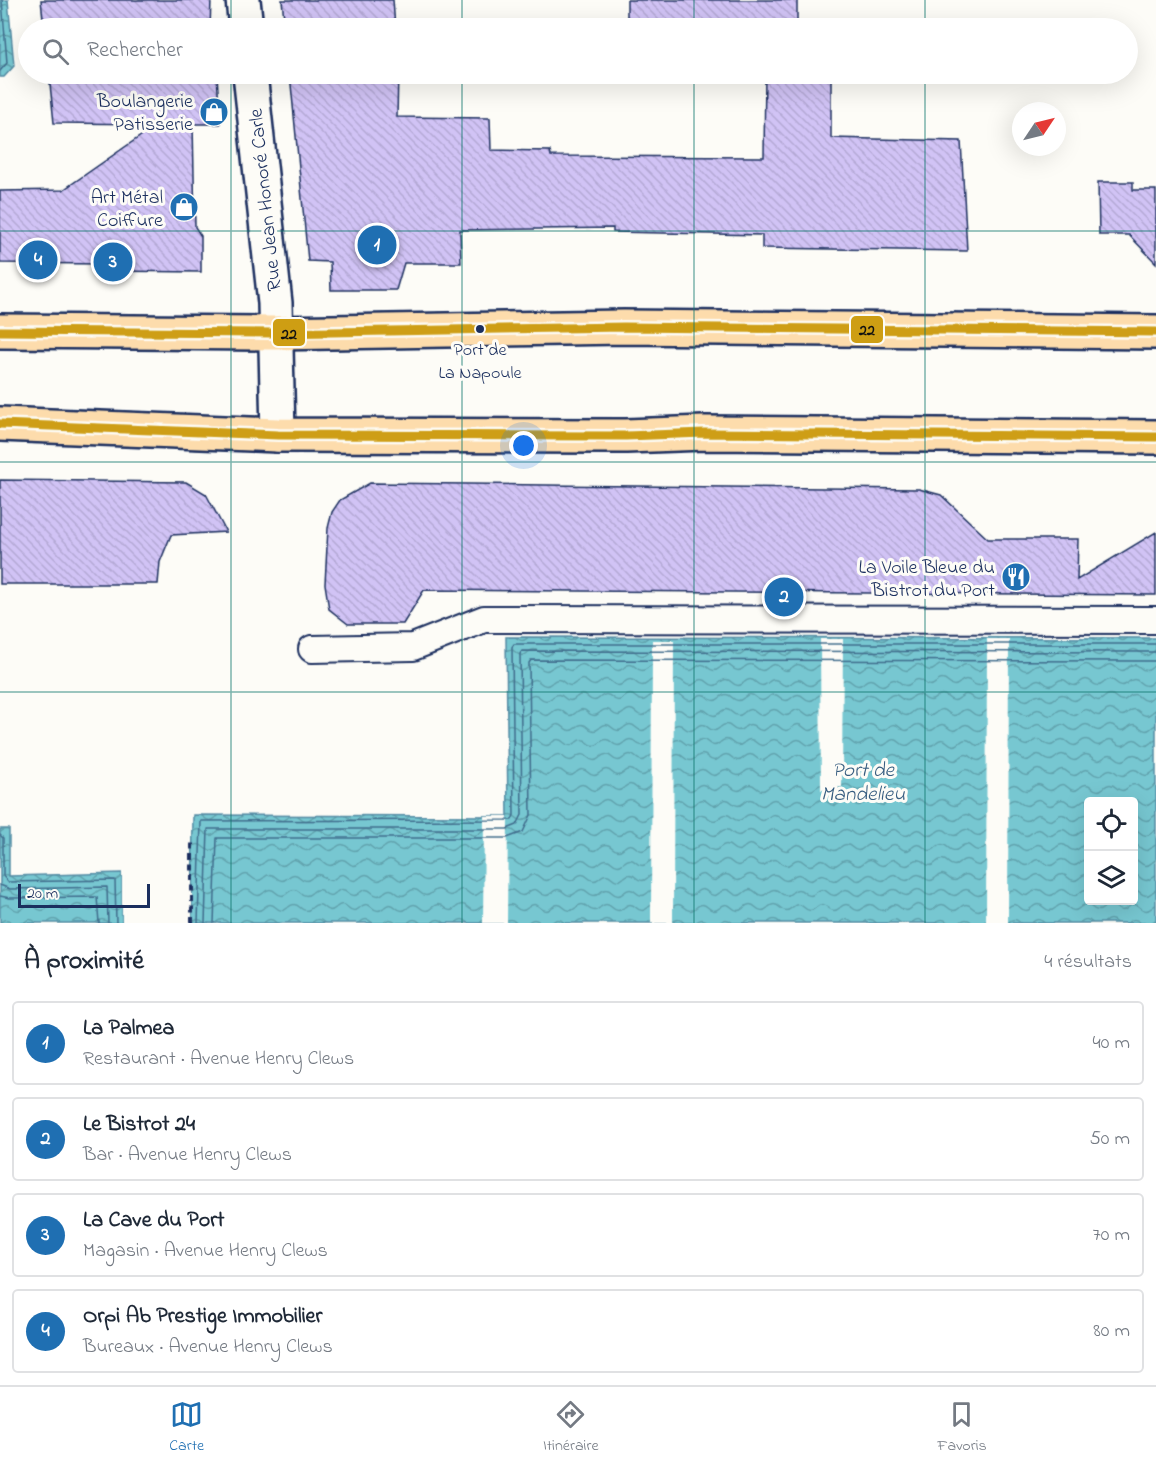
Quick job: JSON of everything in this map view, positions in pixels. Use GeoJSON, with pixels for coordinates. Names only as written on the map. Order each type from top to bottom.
{"type":"FeatureCollection","features":[{"type":"Feature","properties":{"kind":"main road"},"geometry":{"type":"LineString","coordinates":[[0,331],[275,333],[624,327],[1156,332]]}},
{"type":"Feature","properties":{"kind":"main road"},"geometry":{"type":"LineString","coordinates":[[0,424],[278,435],[626,436],[704,434],[1156,437]]}},
{"type":"Feature","properties":{"kind":"street"},"geometry":{"type":"LineString","coordinates":[[243,0],[245,18]]}},
{"type":"Feature","properties":{"kind":"street","name":"Rue Jean Honoré Carle"},"geometry":{"type":"LineString","coordinates":[[251,84],[275,303],[278,435]]}},
{"type":"Feature","properties":{"kind":"lane"},"geometry":{"type":"LineString","coordinates":[[312,649],[413,646],[484,620],[1156,620]]}},
{"type":"Feature","properties":{"kind":"path"},"geometry":{"type":"LineString","coordinates":[[192,840],[192,923]]}},
{"type":"Feature","properties":{"kind":"water"},"geometry":{"type":"Polygon","coordinates":[[[0,0],[8,0],[14,66],[4,77],[0,77],[0,0]]]}},
{"type":"Feature","properties":{"kind":"water","name":"Port de Mandelieu"},"geometry":{"type":"Polygon","coordinates":[[[506,637],[1156,638],[1156,923],[192,923],[193,815],[508,816],[506,637]]]}},
{"type":"Feature","properties":{"kind":"water"},"geometry":{"type":"Polygon","coordinates":[[[0,829],[9,829],[9,876],[122,873],[122,923],[0,923],[0,829]]]}},
{"type":"Feature","properties":{"kind":"pier"},"geometry":{"type":"Polygon","coordinates":[[[820,639],[843,639],[842,787],[821,790],[820,639]]]}},
{"type":"Feature","properties":{"kind":"pier"},"geometry":{"type":"Polygon","coordinates":[[[987,639],[1009,639],[1008,923],[986,923],[987,639]]]}},
{"type":"Feature","properties":{"kind":"pier"},"geometry":{"type":"Polygon","coordinates":[[[652,640],[674,640],[673,923],[651,923],[652,640]]]}},
{"type":"Feature","properties":{"kind":"pier"},"geometry":{"type":"Polygon","coordinates":[[[484,816],[508,816],[507,923],[483,923],[484,816]]]}},
{"type":"Feature","properties":{"kind":"pier"},"geometry":{"type":"Polygon","coordinates":[[[189,840],[192,840],[192,923],[189,923],[189,840]]]}},
{"type":"Feature","properties":{"kind":"pier"},"geometry":{"type":"Polygon","coordinates":[[[122,870],[125,873],[125,923],[122,923],[122,870]]]}},
{"type":"Feature","properties":{"kind":"building"},"geometry":{"type":"Polygon","coordinates":[[[41,0],[211,0],[210,18],[43,18],[41,0]]]}},
{"type":"Feature","properties":{"kind":"building"},"geometry":{"type":"Polygon","coordinates":[[[282,0],[393,0],[394,18],[284,18],[282,0]]]}},
{"type":"Feature","properties":{"kind":"building"},"geometry":{"type":"Polygon","coordinates":[[[627,0],[797,0],[797,18],[627,18],[627,0]]]}},
{"type":"Feature","properties":{"kind":"building"},"geometry":{"type":"Polygon","coordinates":[[[50,84],[218,84],[220,124],[193,124],[195,227],[201,236],[201,272],[107,271],[103,264],[0,263],[0,191],[63,190],[158,124],[54,123],[50,84]]]}},
{"type":"Feature","properties":{"kind":"building"},"geometry":{"type":"Polygon","coordinates":[[[291,84],[398,84],[397,117],[490,118],[491,150],[550,151],[551,156],[764,157],[765,84],[831,84],[831,138],[961,141],[967,251],[762,248],[762,235],[613,232],[613,228],[460,230],[461,263],[404,263],[396,290],[331,290],[330,262],[308,261],[291,84]]]}},
{"type":"Feature","properties":{"kind":"building"},"geometry":{"type":"Polygon","coordinates":[[[1098,182],[1133,182],[1133,190],[1156,190],[1156,263],[1129,235],[1099,235],[1098,182]]]}},
{"type":"Feature","properties":{"kind":"building"},"geometry":{"type":"Polygon","coordinates":[[[0,480],[186,482],[206,494],[226,532],[171,535],[160,562],[158,584],[0,584],[0,480]]]}},
{"type":"Feature","properties":{"kind":"building"},"geometry":{"type":"Polygon","coordinates":[[[370,483],[919,489],[941,495],[988,539],[1078,539],[1077,580],[1156,532],[1156,595],[424,590],[403,624],[348,624],[329,609],[325,584],[328,528],[332,512],[340,500],[370,483]]]}},
{"type":"Feature","properties":{"kind":"transit line","name":"22"},"geometry":{"type":"LineString","coordinates":[[0,331],[275,333],[624,327],[1156,332]]}},
{"type":"Feature","properties":{"kind":"transit line","name":"22"},"geometry":{"type":"LineString","coordinates":[[0,424],[278,435],[626,436],[704,433],[1156,437]]}},
{"type":"Feature","properties":{"kind":"place","name":"Boulangerie Patisserie"},"geometry":{"type":"Point","coordinates":[214,112]}},
{"type":"Feature","properties":{"kind":"place","name":"Art Métal Coiffure"},"geometry":{"type":"Point","coordinates":[184,207]}},
{"type":"Feature","properties":{"kind":"place","name":"La Palmea"},"geometry":{"type":"Point","coordinates":[377,245]}},
{"type":"Feature","properties":{"kind":"place","name":"Orpi Ab Prestige Immobilier"},"geometry":{"type":"Point","coordinates":[38,260]}},
{"type":"Feature","properties":{"kind":"place","name":"La Cave du Port"},"geometry":{"type":"Point","coordinates":[113,262]}},
{"type":"Feature","properties":{"kind":"place","name":"Port de La Napoule"},"geometry":{"type":"Point","coordinates":[480,329]}},
{"type":"Feature","properties":{"kind":"place","name":"La Voile Bleue du Bistrot du Port"},"geometry":{"type":"Point","coordinates":[1016,577]}},
{"type":"Feature","properties":{"kind":"place","name":"Le Bistrot 24"},"geometry":{"type":"Point","coordinates":[784,597]}}]}
